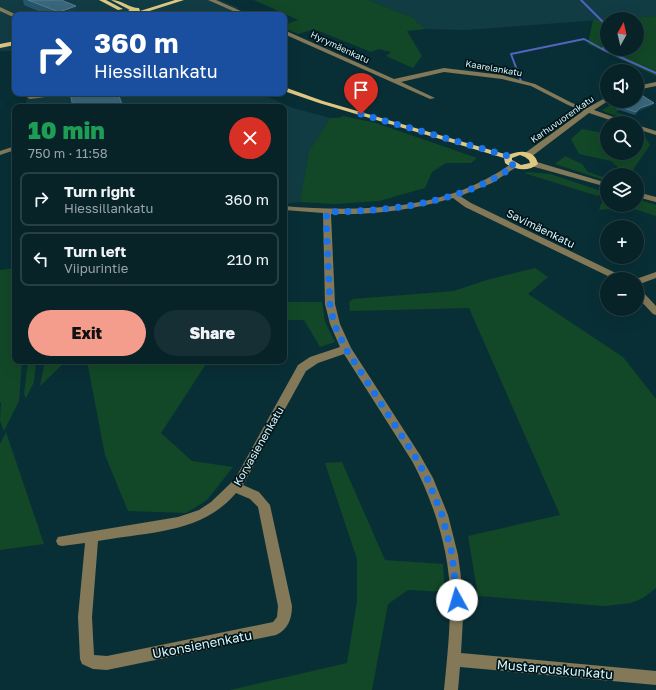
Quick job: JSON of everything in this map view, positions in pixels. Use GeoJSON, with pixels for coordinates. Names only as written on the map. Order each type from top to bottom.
{"type":"FeatureCollection","features":[{"type":"Feature","properties":{"kind":"main road"},"geometry":{"type":"LineString","coordinates":[[102,0],[129,12]]}},
{"type":"Feature","properties":{"kind":"main road"},"geometry":{"type":"LineString","coordinates":[[114,0],[131,12]]}},
{"type":"Feature","properties":{"kind":"main road"},"geometry":{"type":"LineString","coordinates":[[139,12],[170,0]]}},
{"type":"Feature","properties":{"kind":"main road"},"geometry":{"type":"LineString","coordinates":[[141,12],[181,0]]}},
{"type":"Feature","properties":{"kind":"main road"},"geometry":{"type":"LineString","coordinates":[[0,47],[12,45]]}},
{"type":"Feature","properties":{"kind":"main road"},"geometry":{"type":"LineString","coordinates":[[287,90],[320,102],[508,156],[519,153],[528,155],[534,159],[534,164],[523,167],[514,166],[508,161],[508,156]]}},
{"type":"Feature","properties":{"kind":"street"},"geometry":{"type":"LineString","coordinates":[[211,0],[240,12]]}},
{"type":"Feature","properties":{"kind":"street"},"geometry":{"type":"LineString","coordinates":[[0,9],[12,15]]}},
{"type":"Feature","properties":{"kind":"street","name":"Hyrymäenkatu"},"geometry":{"type":"LineString","coordinates":[[287,33],[432,98]]}},
{"type":"Feature","properties":{"kind":"street","name":"Kaarelankatu"},"geometry":{"type":"LineString","coordinates":[[392,81],[417,78],[444,70],[480,73],[508,78],[533,86],[570,104],[606,116]]}},
{"type":"Feature","properties":{"kind":"street"},"geometry":{"type":"LineString","coordinates":[[644,87],[656,84]]}},
{"type":"Feature","properties":{"kind":"street","name":"Karhuvuorenkatu"},"geometry":{"type":"LineString","coordinates":[[528,155],[588,110],[600,103]]}},
{"type":"Feature","properties":{"kind":"street"},"geometry":{"type":"LineString","coordinates":[[644,129],[656,133]]}},
{"type":"Feature","properties":{"kind":"street"},"geometry":{"type":"LineString","coordinates":[[0,153],[12,149]]}},
{"type":"Feature","properties":{"kind":"street"},"geometry":{"type":"LineString","coordinates":[[534,164],[600,184]]}},
{"type":"Feature","properties":{"kind":"street"},"geometry":{"type":"LineString","coordinates":[[287,208],[327,212],[363,212],[392,209],[453,195],[489,182],[514,166]]}},
{"type":"Feature","properties":{"kind":"street","name":"Savimäenkatu"},"geometry":{"type":"LineString","coordinates":[[453,195],[474,209],[605,272]]}},
{"type":"Feature","properties":{"kind":"street"},"geometry":{"type":"LineString","coordinates":[[644,196],[656,200]]}},
{"type":"Feature","properties":{"kind":"street"},"geometry":{"type":"LineString","coordinates":[[327,212],[326,219],[330,304],[334,324],[346,349],[416,458],[427,478],[442,515],[452,554],[457,600],[451,690]]}},
{"type":"Feature","properties":{"kind":"street"},"geometry":{"type":"LineString","coordinates":[[644,279],[656,275]]}},
{"type":"Feature","properties":{"kind":"street"},"geometry":{"type":"LineString","coordinates":[[644,299],[656,312]]}},
{"type":"Feature","properties":{"kind":"street","name":"Korvasienenkatu"},"geometry":{"type":"LineString","coordinates":[[62,541],[162,527],[190,520],[215,508],[229,496],[235,488],[302,368],[314,360],[346,349]]}},
{"type":"Feature","properties":{"kind":"street","name":"Ukonsienenkatu"},"geometry":{"type":"LineString","coordinates":[[92,536],[86,617],[87,659],[93,662],[107,663],[276,628],[283,622],[286,606],[264,505],[258,496],[235,488]]}},
{"type":"Feature","properties":{"kind":"street","name":"Mustarouskunkatu"},"geometry":{"type":"LineString","coordinates":[[454,659],[471,662],[656,678]]}},
{"type":"Feature","properties":{"kind":"shaded area"},"geometry":{"type":"Polygon","coordinates":[[[0,0],[219,0],[239,8],[227,12],[12,12],[12,51],[0,51],[0,0]]]}},
{"type":"Feature","properties":{"kind":"shaded area"},"geometry":{"type":"Polygon","coordinates":[[[368,0],[656,0],[656,16],[644,17],[644,12],[600,12],[600,20],[465,30],[425,29],[412,17],[368,0]]]}},
{"type":"Feature","properties":{"kind":"shaded area"},"geometry":{"type":"Polygon","coordinates":[[[27,96],[266,96],[284,104],[26,104],[27,96]]]}},
{"type":"Feature","properties":{"kind":"shaded area"},"geometry":{"type":"Polygon","coordinates":[[[287,105],[330,118],[309,151],[300,202],[287,204],[287,105]]]}},
{"type":"Feature","properties":{"kind":"green space"},"geometry":{"type":"Polygon","coordinates":[[[254,0],[368,0],[412,17],[425,29],[407,31],[422,56],[413,68],[386,56],[391,52],[379,49],[371,52],[314,29],[298,34],[287,29],[287,24],[298,20],[287,15],[287,12],[280,12],[254,0]]]}},
{"type":"Feature","properties":{"kind":"green space"},"geometry":{"type":"Polygon","coordinates":[[[656,16],[656,76],[644,70],[644,64],[630,64],[614,56],[644,56],[644,17],[656,16]]]}},
{"type":"Feature","properties":{"kind":"green space"},"geometry":{"type":"Polygon","coordinates":[[[593,20],[600,20],[600,50],[588,44],[593,20]]]}},
{"type":"Feature","properties":{"kind":"green space"},"geometry":{"type":"Polygon","coordinates":[[[606,108],[619,108],[616,112],[627,116],[618,116],[602,110],[606,108]]]}},
{"type":"Feature","properties":{"kind":"green space"},"geometry":{"type":"Polygon","coordinates":[[[343,116],[376,123],[477,158],[471,163],[446,163],[432,172],[425,188],[379,201],[335,204],[300,202],[309,151],[330,118],[339,118],[343,116]]]}},
{"type":"Feature","properties":{"kind":"green space"},"geometry":{"type":"Polygon","coordinates":[[[582,129],[600,132],[600,159],[579,154],[571,139],[582,129]]]}},
{"type":"Feature","properties":{"kind":"green space"},"geometry":{"type":"Polygon","coordinates":[[[644,137],[650,145],[644,154],[644,137]]]}},
{"type":"Feature","properties":{"kind":"green space"},"geometry":{"type":"Polygon","coordinates":[[[565,156],[582,164],[588,172],[600,176],[600,179],[555,164],[565,156]]]}},
{"type":"Feature","properties":{"kind":"green space"},"geometry":{"type":"Polygon","coordinates":[[[606,160],[640,160],[634,168],[619,168],[611,161],[606,160]]]}},
{"type":"Feature","properties":{"kind":"green space"},"geometry":{"type":"Polygon","coordinates":[[[524,173],[550,174],[600,191],[600,195],[598,196],[524,173]]]}},
{"type":"Feature","properties":{"kind":"green space"},"geometry":{"type":"Polygon","coordinates":[[[644,201],[656,205],[656,216],[644,212],[644,201]]]}},
{"type":"Feature","properties":{"kind":"green space"},"geometry":{"type":"Polygon","coordinates":[[[12,268],[12,364],[22,364],[19,401],[4,431],[0,421],[0,270],[12,268]]]}},
{"type":"Feature","properties":{"kind":"green space"},"geometry":{"type":"Polygon","coordinates":[[[535,268],[548,277],[528,294],[623,357],[656,399],[656,588],[643,598],[631,603],[604,606],[478,596],[468,536],[560,515],[469,308],[350,311],[349,302],[353,299],[454,291],[487,280],[535,268]]]}},
{"type":"Feature","properties":{"kind":"green space"},"geometry":{"type":"Polygon","coordinates":[[[287,302],[322,302],[325,322],[335,342],[320,347],[304,320],[287,320],[287,302]]]}},
{"type":"Feature","properties":{"kind":"green space"},"geometry":{"type":"Polygon","coordinates":[[[28,364],[36,364],[34,382],[26,398],[24,394],[28,364]]]}},
{"type":"Feature","properties":{"kind":"green space"},"geometry":{"type":"Polygon","coordinates":[[[44,364],[63,364],[40,386],[44,364]]]}},
{"type":"Feature","properties":{"kind":"green space"},"geometry":{"type":"Polygon","coordinates":[[[88,364],[206,364],[161,433],[192,461],[233,467],[207,500],[186,513],[128,511],[105,455],[88,364]]]}},
{"type":"Feature","properties":{"kind":"green space"},"geometry":{"type":"Polygon","coordinates":[[[6,432],[44,544],[0,550],[0,444],[6,432]]]}},
{"type":"Feature","properties":{"kind":"green space"},"geometry":{"type":"Polygon","coordinates":[[[342,462],[385,560],[443,564],[445,592],[408,590],[388,604],[372,690],[230,690],[347,663],[357,601],[357,559],[325,463],[342,462]]]}},
{"type":"Feature","properties":{"kind":"building"},"geometry":{"type":"Polygon","coordinates":[[[28,0],[61,0],[76,6],[59,12],[28,0]]]}},
{"type":"Feature","properties":{"kind":"building"},"geometry":{"type":"Polygon","coordinates":[[[71,96],[119,96],[122,104],[72,104],[71,96]]]}},
{"type":"Feature","properties":{"kind":"building"},"geometry":{"type":"Polygon","coordinates":[[[644,97],[654,103],[644,107],[644,97]]]}},
{"type":"Feature","properties":{"kind":"building"},"geometry":{"type":"Polygon","coordinates":[[[623,108],[640,108],[636,112],[623,108]]]}},
{"type":"Feature","properties":{"kind":"waterway"},"geometry":{"type":"LineString","coordinates":[[581,0],[600,19]]}},
{"type":"Feature","properties":{"kind":"waterway"},"geometry":{"type":"LineString","coordinates":[[521,81],[511,54],[584,39],[600,48]]}},
{"type":"Feature","properties":{"kind":"waterway"},"geometry":{"type":"LineString","coordinates":[[618,56],[656,73]]}},
{"type":"Feature","properties":{"kind":"route"},"geometry":{"type":"LineString","coordinates":[[361,114],[508,156],[508,161],[514,166],[489,182],[453,195],[392,209],[363,212],[327,212],[326,219],[330,304],[334,324],[346,349],[416,458],[427,478],[442,515],[452,554],[457,600]]}}]}
